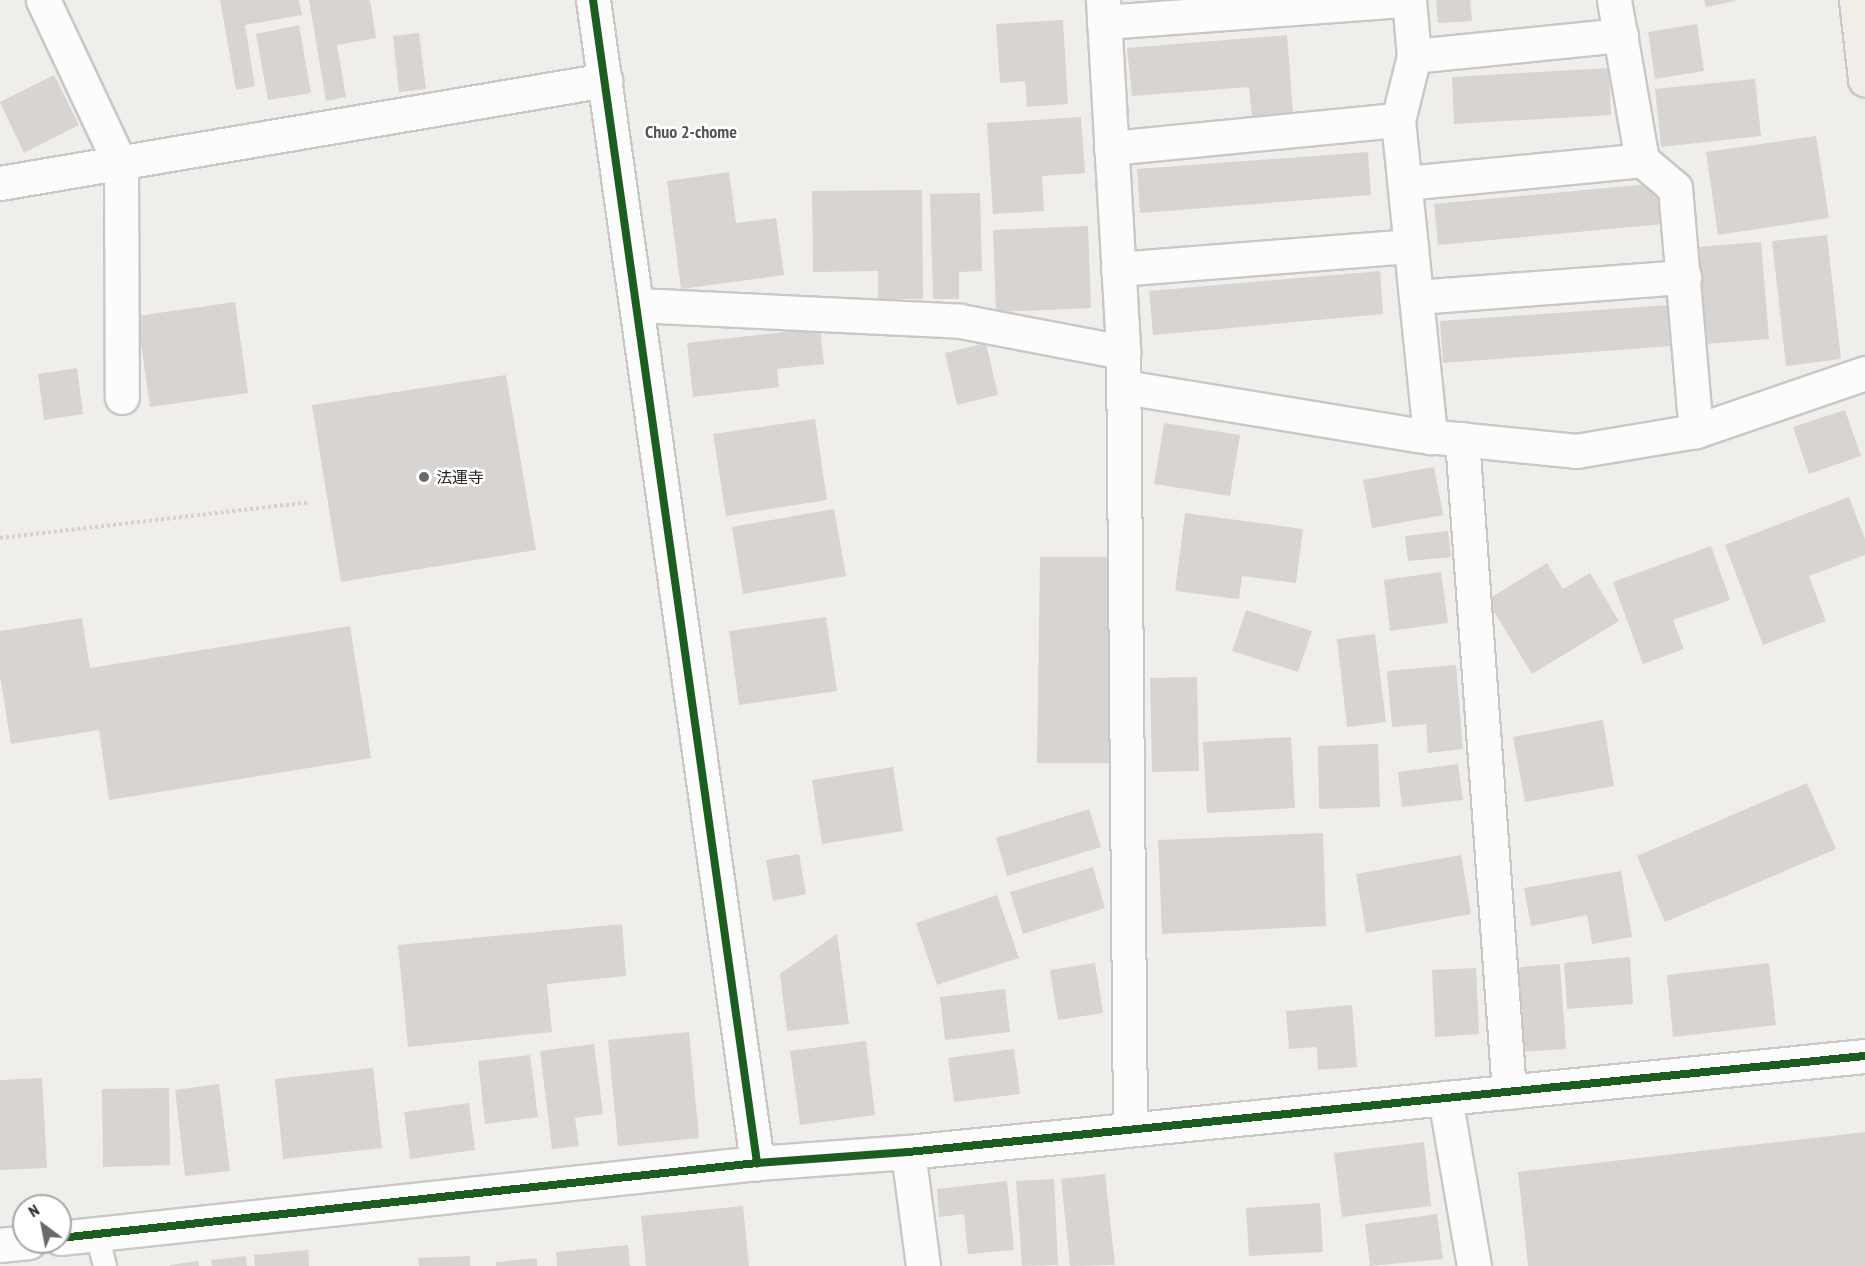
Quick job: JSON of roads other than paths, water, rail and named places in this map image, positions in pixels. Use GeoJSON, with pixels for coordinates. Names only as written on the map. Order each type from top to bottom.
{"type":"FeatureCollection","features":[{"type":"Feature","properties":{"kind":"main road"},"geometry":{"type":"LineString","coordinates":[[1856,0],[1865,79]]}},
{"type":"Feature","properties":{"kind":"street"},"geometry":{"type":"LineString","coordinates":[[43,0],[120,166],[122,397]]}},
{"type":"Feature","properties":{"kind":"street"},"geometry":{"type":"LineString","coordinates":[[593,0],[638,305],[757,1162]]}},
{"type":"Feature","properties":{"kind":"street"},"geometry":{"type":"LineString","coordinates":[[1130,1127],[1124,387],[1104,11],[1402,0]]}},
{"type":"Feature","properties":{"kind":"street"},"geometry":{"type":"LineString","coordinates":[[1408,0],[1414,56],[1398,120],[1416,297],[1446,438],[1509,1092]]}},
{"type":"Feature","properties":{"kind":"street"},"geometry":{"type":"LineString","coordinates":[[1614,0],[1642,160],[1674,188],[1684,277],[1696,431]]}},
{"type":"Feature","properties":{"kind":"street"},"geometry":{"type":"LineString","coordinates":[[1414,56],[1621,35]]}},
{"type":"Feature","properties":{"kind":"street"},"geometry":{"type":"LineString","coordinates":[[0,183],[120,166],[605,80]]}},
{"type":"Feature","properties":{"kind":"street"},"geometry":{"type":"LineString","coordinates":[[1111,148],[1398,120]]}},
{"type":"Feature","properties":{"kind":"street"},"geometry":{"type":"LineString","coordinates":[[1405,183],[1642,160]]}},
{"type":"Feature","properties":{"kind":"street"},"geometry":{"type":"LineString","coordinates":[[1118,269],[1411,246]]}},
{"type":"Feature","properties":{"kind":"street"},"geometry":{"type":"LineString","coordinates":[[1416,297],[1684,277]]}},
{"type":"Feature","properties":{"kind":"street"},"geometry":{"type":"LineString","coordinates":[[638,305],[960,321],[1123,352]]}},
{"type":"Feature","properties":{"kind":"street"},"geometry":{"type":"LineString","coordinates":[[1124,387],[1446,438],[1576,452],[1696,431],[1865,373]]}},
{"type":"Feature","properties":{"kind":"street"},"geometry":{"type":"LineString","coordinates":[[72,1237],[757,1162],[908,1152],[1130,1127],[1865,1056]]}},
{"type":"Feature","properties":{"kind":"street"},"geometry":{"type":"LineString","coordinates":[[1445,1098],[1474,1266]]}},
{"type":"Feature","properties":{"kind":"street"},"geometry":{"type":"LineString","coordinates":[[908,1152],[923,1266]]}},
{"type":"Feature","properties":{"kind":"lane"},"geometry":{"type":"LineString","coordinates":[[97,1234],[105,1266]]}},
{"type":"Feature","properties":{"kind":"place","name":"法運寺"},"geometry":{"type":"Point","coordinates":[424,477]}},
{"type":"Feature","properties":{"kind":"district","name":"Chuo 2-chome"},"geometry":{"type":"Point","coordinates":[691,132]}}]}
